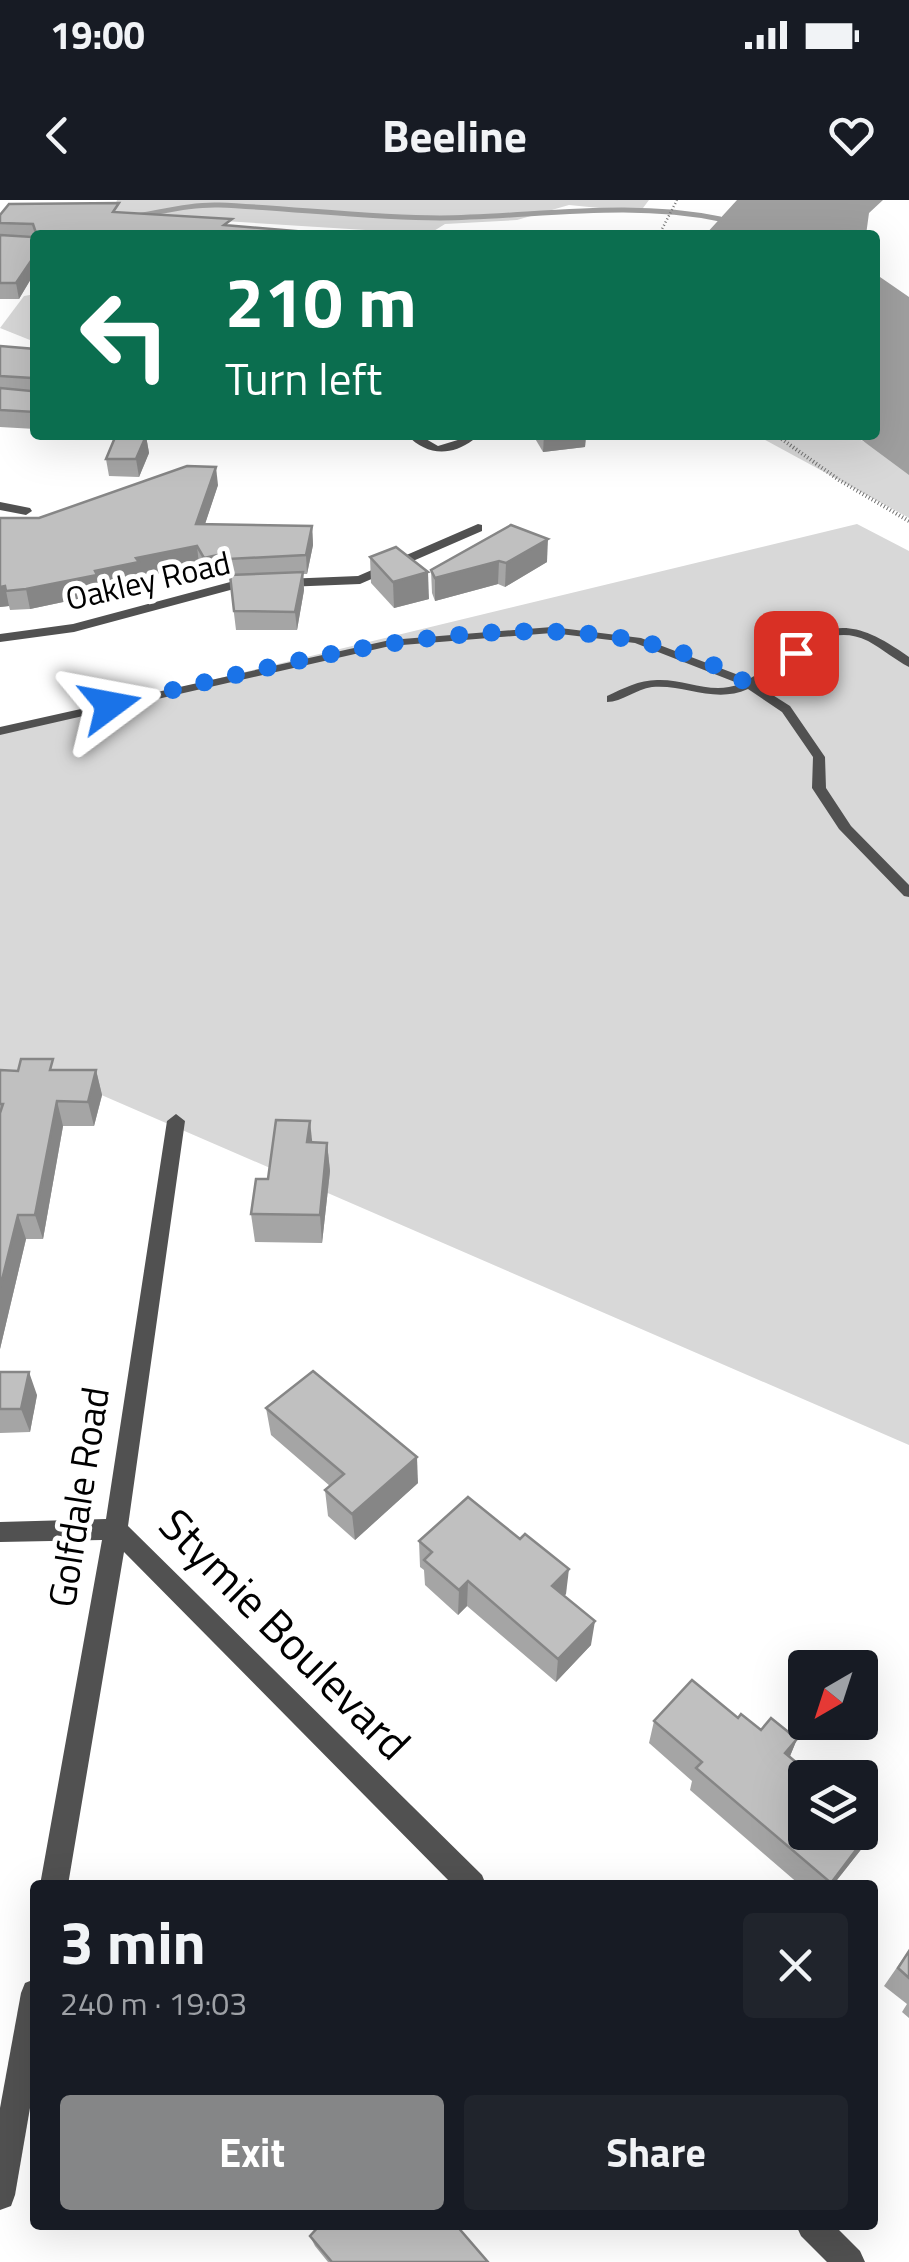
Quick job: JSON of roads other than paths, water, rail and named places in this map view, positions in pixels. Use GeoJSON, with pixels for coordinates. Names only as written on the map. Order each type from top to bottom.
{"type":"FeatureCollection","features":[{"type":"Feature","properties":{"kind":"street"},"geometry":{"type":"LineString","coordinates":[[417,440],[425,448],[442,450],[466,440]]}},
{"type":"Feature","properties":{"kind":"street"},"geometry":{"type":"LineString","coordinates":[[0,506],[26,510]]}},
{"type":"Feature","properties":{"kind":"street","name":"Oakley Road"},"geometry":{"type":"LineString","coordinates":[[0,638],[74,628],[234,585],[360,580],[478,528]]}},
{"type":"Feature","properties":{"kind":"street","name":"Golfdale Road"},"geometry":{"type":"LineString","coordinates":[[55,1880],[116,1528],[176,1120]]}},
{"type":"Feature","properties":{"kind":"street","name":"Stymie Boulevard"},"geometry":{"type":"LineString","coordinates":[[0,1532],[116,1528],[467,1880]]}},
{"type":"Feature","properties":{"kind":"street"},"geometry":{"type":"LineString","coordinates":[[0,2195],[30,2022]]}},
{"type":"Feature","properties":{"kind":"street"},"geometry":{"type":"LineString","coordinates":[[817,2230],[849,2262]]}},
{"type":"Feature","properties":{"kind":"lane"},"geometry":{"type":"LineString","coordinates":[[0,731],[390,643],[552,630],[637,640],[750,685],[786,709],[820,757],[819,788],[846,829],[909,893]]}},
{"type":"Feature","properties":{"kind":"lane"},"geometry":{"type":"LineString","coordinates":[[611,700],[640,682],[659,680],[724,692],[750,685],[830,631],[861,635],[909,663]]}},
{"type":"Feature","properties":{"kind":"waterway"},"geometry":{"type":"LineString","coordinates":[[129,217],[219,205],[412,218],[615,210],[720,219]]}}]}
